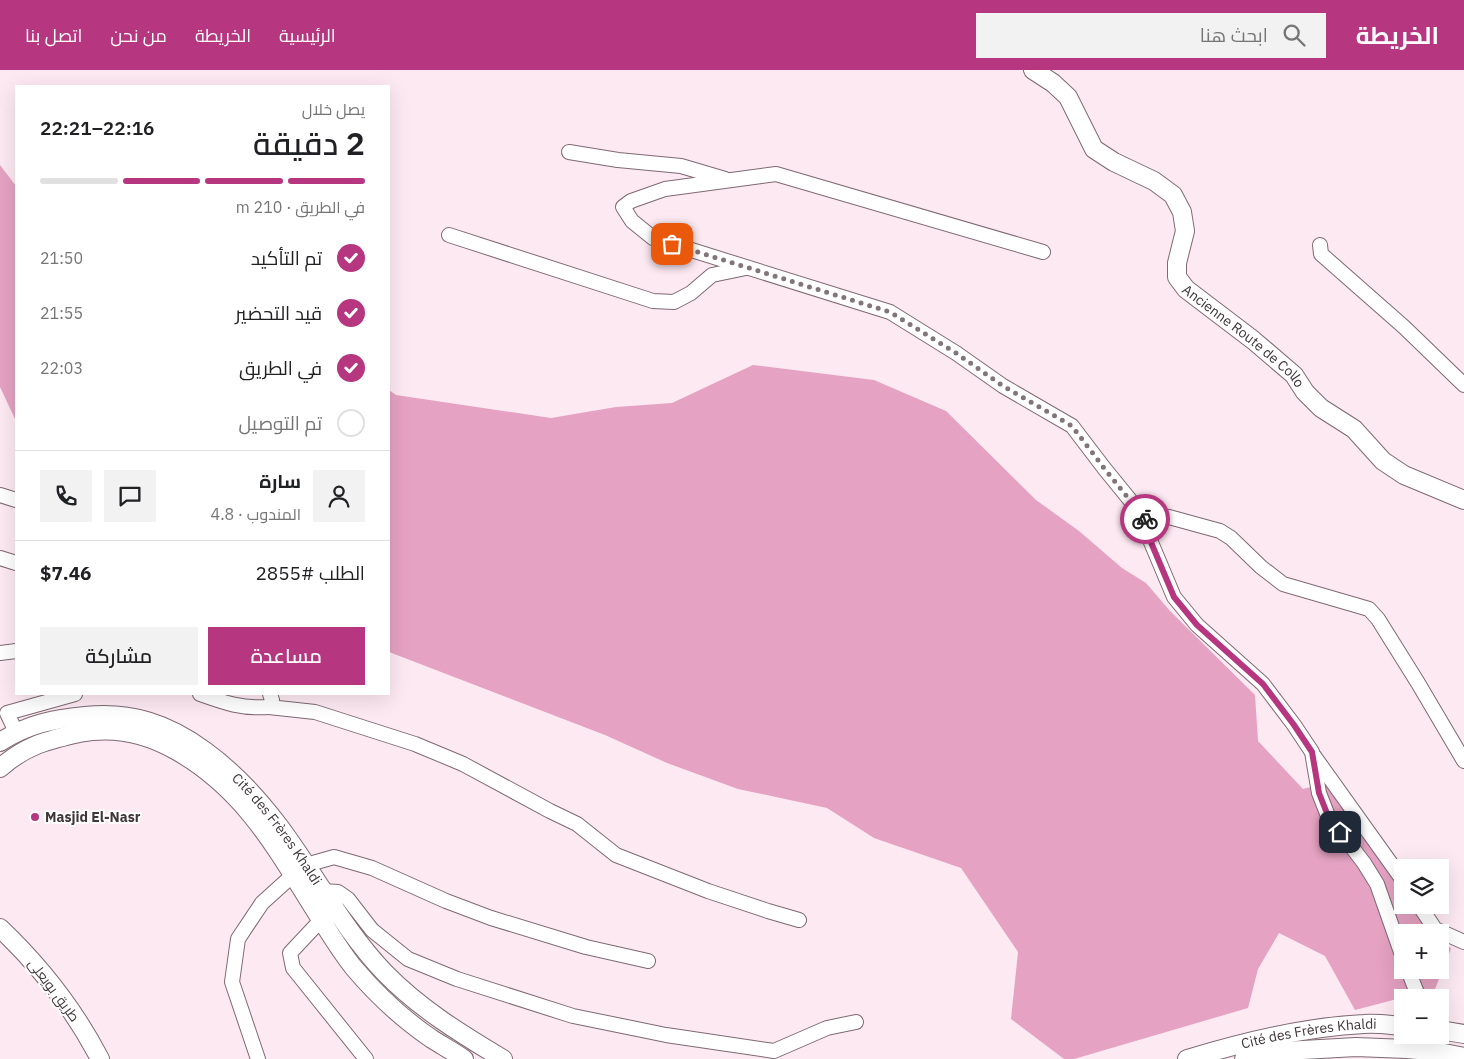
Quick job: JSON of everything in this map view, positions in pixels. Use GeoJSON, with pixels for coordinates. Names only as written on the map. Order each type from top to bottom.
{"type":"FeatureCollection","features":[{"type":"Feature","properties":{"kind":"main road","name":"Ancienne Route de Collo"},"geometry":{"type":"LineString","coordinates":[[1033,70],[1053,83],[1068,97],[1094,149],[1114,162],[1154,181],[1173,195],[1182,212],[1185,231],[1177,277],[1186,289],[1294,374],[1305,392],[1321,408],[1354,429],[1383,461],[1404,475],[1464,500]]}},
{"type":"Feature","properties":{"kind":"main road","name":"Cité des Frères Khaldi"},"geometry":{"type":"LineString","coordinates":[[0,742],[16,732],[35,724],[62,718],[94,715],[125,715],[143,719],[166,728],[192,742],[220,762],[242,782],[280,827],[299,870]]}},
{"type":"Feature","properties":{"kind":"main road","name":"Cité des Frères Khaldi"},"geometry":{"type":"LineString","coordinates":[[0,768],[26,749],[46,741],[90,731],[121,731],[140,734],[189,758],[210,772],[231,790],[299,870],[315,894],[338,913],[384,972],[408,995],[440,1019],[503,1059]]}},
{"type":"Feature","properties":{"kind":"main road","name":"Cité des Frères Khaldi"},"geometry":{"type":"LineString","coordinates":[[315,894],[322,920],[353,966],[383,999],[431,1039],[464,1059]]}},
{"type":"Feature","properties":{"kind":"main road","name":"طريق بويعلى"},"geometry":{"type":"LineString","coordinates":[[0,928],[51,982],[81,1025],[100,1059]]}},
{"type":"Feature","properties":{"kind":"main road","name":"Cité des Frères Khaldi"},"geometry":{"type":"LineString","coordinates":[[1187,1059],[1296,1032],[1366,1023],[1394,1025]]}},
{"type":"Feature","properties":{"kind":"main road"},"geometry":{"type":"LineString","coordinates":[[1449,1032],[1464,1034]]}},
{"type":"Feature","properties":{"kind":"main road","name":"Cité des Frères Khaldi"},"geometry":{"type":"LineString","coordinates":[[1244,1059],[1286,1051],[1356,1047],[1407,1049],[1464,1057]]}},
{"type":"Feature","properties":{"kind":"street"},"geometry":{"type":"LineString","coordinates":[[569,152],[618,160],[682,166],[730,180]]}},
{"type":"Feature","properties":{"kind":"street"},"geometry":{"type":"LineString","coordinates":[[1043,252],[776,174],[665,189],[631,200],[623,207],[632,221],[653,238],[890,312],[956,353],[1003,386],[1072,426],[1152,527]]}},
{"type":"Feature","properties":{"kind":"street"},"geometry":{"type":"LineString","coordinates":[[448,235],[653,301],[674,302],[691,293],[712,275],[747,268]]}},
{"type":"Feature","properties":{"kind":"street"},"geometry":{"type":"LineString","coordinates":[[1320,244],[1321,254],[1404,326],[1464,385]]}},
{"type":"Feature","properties":{"kind":"street"},"geometry":{"type":"LineString","coordinates":[[0,495],[15,500]]}},
{"type":"Feature","properties":{"kind":"street"},"geometry":{"type":"LineString","coordinates":[[1394,868],[1263,684],[1197,625],[1174,597],[1150,540],[1152,527],[1158,519],[1169,517],[1220,532],[1231,538],[1261,567],[1283,584],[1369,609],[1383,627],[1464,761]]}},
{"type":"Feature","properties":{"kind":"street"},"geometry":{"type":"LineString","coordinates":[[0,558],[15,563]]}},
{"type":"Feature","properties":{"kind":"street"},"geometry":{"type":"LineString","coordinates":[[0,652],[15,651]]}},
{"type":"Feature","properties":{"kind":"street"},"geometry":{"type":"LineString","coordinates":[[16,732],[4,714],[71,695]]}},
{"type":"Feature","properties":{"kind":"street"},"geometry":{"type":"LineString","coordinates":[[203,695],[250,708],[269,700],[315,712],[415,744],[463,764],[577,824],[616,855],[708,891],[799,920]]}},
{"type":"Feature","properties":{"kind":"street"},"geometry":{"type":"LineString","coordinates":[[1312,752],[1319,793],[1328,816],[1364,863],[1377,884],[1394,932]]}},
{"type":"Feature","properties":{"kind":"street"},"geometry":{"type":"LineString","coordinates":[[258,1059],[232,982],[238,939],[262,903],[299,870],[334,858],[372,868],[446,901],[491,918],[586,947],[648,961]]}},
{"type":"Feature","properties":{"kind":"street"},"geometry":{"type":"LineString","coordinates":[[315,894],[338,892],[348,899],[372,930],[408,959],[457,979],[573,1016],[666,1036],[774,1051],[827,1028],[856,1022]]}},
{"type":"Feature","properties":{"kind":"street"},"geometry":{"type":"LineString","coordinates":[[338,913],[322,920],[290,953],[293,968],[366,1059]]}},
{"type":"Feature","properties":{"kind":"street"},"geometry":{"type":"LineString","coordinates":[[1425,914],[1435,929],[1464,942]]}},
{"type":"Feature","properties":{"kind":"street"},"geometry":{"type":"LineString","coordinates":[[1436,1044],[1439,1052]]}},
{"type":"Feature","properties":{"kind":"shaded area"},"geometry":{"type":"Polygon","coordinates":[[[0,165],[15,185],[15,419],[0,387],[0,165]]]}},
{"type":"Feature","properties":{"kind":"shaded area"},"geometry":{"type":"Polygon","coordinates":[[[753,365],[874,380],[946,411],[1036,500],[1079,531],[1122,568],[1146,583],[1170,611],[1255,695],[1258,741],[1303,789],[1325,783],[1394,874],[1394,914],[1424,914],[1432,924],[1394,924],[1394,979],[1439,979],[1435,989],[1394,989],[1394,1000],[1355,1010],[1325,956],[1279,933],[1258,969],[1248,1008],[1074,1059],[1064,1059],[1011,1019],[1018,952],[961,868],[874,838],[827,808],[738,789],[667,763],[605,735],[390,652],[390,391],[396,395],[551,418],[616,407],[672,403],[753,365]]]}},
{"type":"Feature","properties":{"kind":"way so far"},"geometry":{"type":"LineString","coordinates":[[672,244],[890,312],[956,353],[1003,386],[1072,426],[1145,519]]}},
{"type":"Feature","properties":{"kind":"place","name":"Masjid El-Nasr"},"geometry":{"type":"Point","coordinates":[35,817]}},
{"type":"Feature","properties":{"kind":"route"},"geometry":{"type":"LineString","coordinates":[[1145,519],[1152,527],[1150,540],[1174,597],[1197,625],[1263,684],[1312,752],[1319,793],[1328,816],[1340,832]]}}]}
